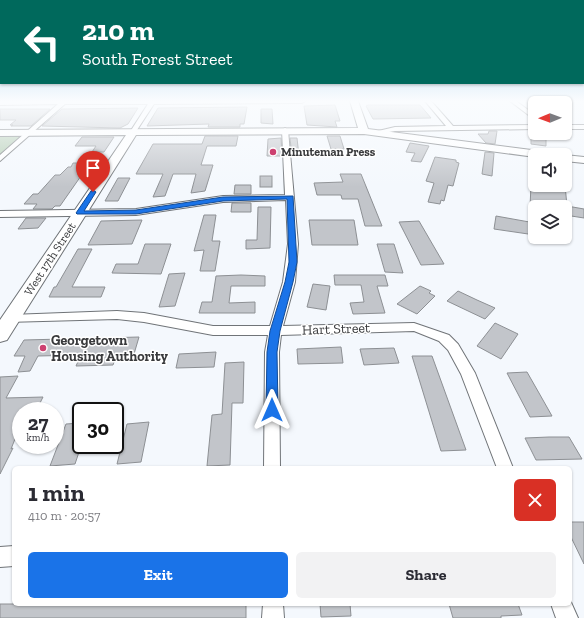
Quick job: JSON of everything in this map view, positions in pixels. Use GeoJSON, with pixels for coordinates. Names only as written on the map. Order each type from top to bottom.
{"type":"FeatureCollection","features":[{"type":"Feature","properties":{"kind":"main road"},"geometry":{"type":"LineString","coordinates":[[0,133],[285,130],[364,131],[528,152]]}},
{"type":"Feature","properties":{"kind":"main road","name":"West 17th Street"},"geometry":{"type":"LineString","coordinates":[[0,335],[133,132]]}},
{"type":"Feature","properties":{"kind":"main road"},"geometry":{"type":"LineString","coordinates":[[572,159],[584,160]]}},
{"type":"Feature","properties":{"kind":"street"},"geometry":{"type":"LineString","coordinates":[[0,159],[32,130]]}},
{"type":"Feature","properties":{"kind":"street"},"geometry":{"type":"LineString","coordinates":[[272,466],[272,352],[275,331],[293,262],[285,130]]}},
{"type":"Feature","properties":{"kind":"street"},"geometry":{"type":"LineString","coordinates":[[377,132],[390,130]]}},
{"type":"Feature","properties":{"kind":"street"},"geometry":{"type":"LineString","coordinates":[[0,214],[136,212],[223,199],[290,197]]}},
{"type":"Feature","properties":{"kind":"street","name":"Hart Street"},"geometry":{"type":"LineString","coordinates":[[10,320],[131,316],[208,331],[275,331],[414,327],[444,338],[453,347],[468,373],[505,466]]}},
{"type":"Feature","properties":{"kind":"street"},"geometry":{"type":"LineString","coordinates":[[0,556],[12,556]]}},
{"type":"Feature","properties":{"kind":"street"},"geometry":{"type":"LineString","coordinates":[[273,606],[273,618]]}},
{"type":"Feature","properties":{"kind":"street"},"geometry":{"type":"LineString","coordinates":[[562,606],[567,618]]}},
{"type":"Feature","properties":{"kind":"green space"},"geometry":{"type":"Polygon","coordinates":[[[0,136],[21,136],[0,155],[0,136]]]}},
{"type":"Feature","properties":{"kind":"building"},"geometry":{"type":"Polygon","coordinates":[[[489,131],[497,131],[495,144],[486,143],[478,134],[488,134],[489,131]]]}},
{"type":"Feature","properties":{"kind":"building"},"geometry":{"type":"Polygon","coordinates":[[[205,136],[238,136],[236,146],[207,146],[201,165],[213,165],[205,191],[191,193],[196,174],[173,174],[165,196],[153,197],[163,174],[136,174],[153,144],[202,144],[205,136]]]}},
{"type":"Feature","properties":{"kind":"building"},"geometry":{"type":"Polygon","coordinates":[[[327,136],[340,136],[344,149],[331,149],[327,136]]]}},
{"type":"Feature","properties":{"kind":"building"},"geometry":{"type":"Polygon","coordinates":[[[82,137],[114,137],[104,152],[92,152],[96,146],[75,146],[82,137]]]}},
{"type":"Feature","properties":{"kind":"building"},"geometry":{"type":"Polygon","coordinates":[[[281,138],[282,156],[267,156],[268,139],[281,138]]]}},
{"type":"Feature","properties":{"kind":"building"},"geometry":{"type":"Polygon","coordinates":[[[290,138],[297,138],[299,156],[292,156],[290,138]]]}},
{"type":"Feature","properties":{"kind":"building"},"geometry":{"type":"Polygon","coordinates":[[[531,140],[546,140],[546,146],[531,144],[531,140]]]}},
{"type":"Feature","properties":{"kind":"building"},"geometry":{"type":"Polygon","coordinates":[[[410,143],[429,146],[421,162],[411,161],[415,153],[406,152],[410,143]]]}},
{"type":"Feature","properties":{"kind":"building"},"geometry":{"type":"Polygon","coordinates":[[[485,152],[494,153],[492,176],[482,174],[485,152]]]}},
{"type":"Feature","properties":{"kind":"building"},"geometry":{"type":"Polygon","coordinates":[[[435,157],[456,160],[456,162],[459,163],[453,186],[448,185],[444,201],[441,200],[440,204],[428,202],[434,183],[426,181],[435,157]]]}},
{"type":"Feature","properties":{"kind":"building"},"geometry":{"type":"Polygon","coordinates":[[[73,163],[90,163],[60,206],[55,206],[52,209],[33,209],[37,204],[24,204],[33,194],[38,194],[55,175],[60,175],[68,167],[71,167],[73,163]]]}},
{"type":"Feature","properties":{"kind":"building"},"geometry":{"type":"Polygon","coordinates":[[[340,174],[361,174],[382,226],[365,226],[358,199],[342,199],[341,195],[317,195],[314,183],[343,182],[340,174]]]}},
{"type":"Feature","properties":{"kind":"building"},"geometry":{"type":"Polygon","coordinates":[[[260,176],[272,176],[272,187],[260,187],[260,176]]]}},
{"type":"Feature","properties":{"kind":"building"},"geometry":{"type":"Polygon","coordinates":[[[118,178],[130,178],[118,201],[105,201],[118,178]]]}},
{"type":"Feature","properties":{"kind":"building"},"geometry":{"type":"Polygon","coordinates":[[[235,185],[251,185],[251,194],[234,194],[235,185]]]}},
{"type":"Feature","properties":{"kind":"building"},"geometry":{"type":"Polygon","coordinates":[[[531,192],[566,192],[566,200],[530,200],[531,192]]]}},
{"type":"Feature","properties":{"kind":"building"},"geometry":{"type":"Polygon","coordinates":[[[232,203],[251,203],[251,212],[231,212],[232,203]]]}},
{"type":"Feature","properties":{"kind":"building"},"geometry":{"type":"Polygon","coordinates":[[[258,207],[271,207],[270,248],[246,249],[246,240],[257,240],[258,207]]]}},
{"type":"Feature","properties":{"kind":"building"},"geometry":{"type":"Polygon","coordinates":[[[572,207],[584,209],[584,218],[572,216],[572,207]]]}},
{"type":"Feature","properties":{"kind":"building"},"geometry":{"type":"Polygon","coordinates":[[[204,215],[216,215],[212,241],[220,241],[215,271],[200,271],[204,250],[194,251],[204,215]]]}},
{"type":"Feature","properties":{"kind":"building"},"geometry":{"type":"Polygon","coordinates":[[[496,216],[528,222],[528,234],[494,229],[496,216]]]}},
{"type":"Feature","properties":{"kind":"building"},"geometry":{"type":"Polygon","coordinates":[[[26,218],[46,218],[38,228],[18,229],[26,218]]]}},
{"type":"Feature","properties":{"kind":"building"},"geometry":{"type":"Polygon","coordinates":[[[142,220],[132,244],[88,245],[101,221],[142,220]]]}},
{"type":"Feature","properties":{"kind":"building"},"geometry":{"type":"Polygon","coordinates":[[[309,220],[354,220],[358,245],[312,245],[309,220]]]}},
{"type":"Feature","properties":{"kind":"building"},"geometry":{"type":"Polygon","coordinates":[[[419,221],[444,264],[421,265],[399,222],[419,221]]]}},
{"type":"Feature","properties":{"kind":"building"},"geometry":{"type":"Polygon","coordinates":[[[145,244],[171,244],[161,274],[112,273],[116,264],[138,264],[145,244]]]}},
{"type":"Feature","properties":{"kind":"building"},"geometry":{"type":"Polygon","coordinates":[[[377,244],[394,244],[403,273],[385,272],[377,244]]]}},
{"type":"Feature","properties":{"kind":"building"},"geometry":{"type":"Polygon","coordinates":[[[78,249],[92,249],[72,287],[105,287],[101,297],[49,297],[54,287],[56,287],[78,249]]]}},
{"type":"Feature","properties":{"kind":"building"},"geometry":{"type":"Polygon","coordinates":[[[185,273],[175,306],[159,307],[169,274],[185,273]]]}},
{"type":"Feature","properties":{"kind":"building"},"geometry":{"type":"Polygon","coordinates":[[[334,275],[385,275],[388,286],[377,286],[385,313],[353,314],[350,303],[364,302],[361,285],[335,285],[334,275]]]}},
{"type":"Feature","properties":{"kind":"building"},"geometry":{"type":"Polygon","coordinates":[[[216,276],[265,276],[265,286],[231,286],[229,303],[255,302],[255,313],[199,313],[202,302],[212,302],[216,276]]]}},
{"type":"Feature","properties":{"kind":"building"},"geometry":{"type":"Polygon","coordinates":[[[313,284],[330,286],[326,310],[307,307],[313,284]]]}},
{"type":"Feature","properties":{"kind":"building"},"geometry":{"type":"Polygon","coordinates":[[[420,286],[431,291],[429,293],[435,296],[417,314],[397,304],[420,286]]]}},
{"type":"Feature","properties":{"kind":"building"},"geometry":{"type":"Polygon","coordinates":[[[458,291],[495,308],[485,319],[447,301],[458,291]]]}},
{"type":"Feature","properties":{"kind":"building"},"geometry":{"type":"Polygon","coordinates":[[[495,323],[518,334],[501,359],[477,346],[495,323]]]}},
{"type":"Feature","properties":{"kind":"building"},"geometry":{"type":"Polygon","coordinates":[[[139,337],[134,354],[117,354],[113,365],[76,366],[81,355],[38,356],[30,371],[18,372],[25,356],[14,356],[24,340],[139,337]]]}},
{"type":"Feature","properties":{"kind":"building"},"geometry":{"type":"Polygon","coordinates":[[[341,347],[343,363],[298,364],[297,349],[341,347]]]}},
{"type":"Feature","properties":{"kind":"building"},"geometry":{"type":"Polygon","coordinates":[[[394,348],[399,363],[364,365],[360,349],[394,348]]]}},
{"type":"Feature","properties":{"kind":"building"},"geometry":{"type":"Polygon","coordinates":[[[216,352],[214,367],[176,368],[179,354],[216,352]]]}},
{"type":"Feature","properties":{"kind":"building"},"geometry":{"type":"Polygon","coordinates":[[[412,356],[432,356],[466,450],[441,451],[412,356]]]}},
{"type":"Feature","properties":{"kind":"building"},"geometry":{"type":"Polygon","coordinates":[[[244,362],[243,403],[232,403],[230,465],[207,466],[212,415],[222,414],[225,363],[244,362]]]}},
{"type":"Feature","properties":{"kind":"building"},"geometry":{"type":"Polygon","coordinates":[[[527,372],[552,416],[530,417],[507,373],[527,372]]]}},
{"type":"Feature","properties":{"kind":"building"},"geometry":{"type":"Polygon","coordinates":[[[18,376],[6,398],[43,397],[40,402],[12,402],[12,450],[0,474],[0,377],[18,376]]]}},
{"type":"Feature","properties":{"kind":"building"},"geometry":{"type":"Polygon","coordinates":[[[149,422],[141,462],[117,464],[120,454],[124,454],[124,436],[127,424],[149,422]]]}},
{"type":"Feature","properties":{"kind":"building"},"geometry":{"type":"Polygon","coordinates":[[[66,424],[72,424],[72,454],[78,454],[75,464],[50,466],[55,454],[64,454],[64,429],[66,424]]]}},
{"type":"Feature","properties":{"kind":"building"},"geometry":{"type":"Polygon","coordinates":[[[569,437],[582,459],[536,460],[525,438],[569,437]]]}},
{"type":"Feature","properties":{"kind":"building"},"geometry":{"type":"Polygon","coordinates":[[[572,522],[584,522],[584,564],[572,539],[572,522]]]}},
{"type":"Feature","properties":{"kind":"building"},"geometry":{"type":"Polygon","coordinates":[[[0,604],[12,604],[12,606],[246,606],[246,618],[0,618],[0,604]]]}},
{"type":"Feature","properties":{"kind":"building"},"geometry":{"type":"Polygon","coordinates":[[[320,606],[350,606],[351,616],[321,617],[320,606]]]}},
{"type":"Feature","properties":{"kind":"building"},"geometry":{"type":"Polygon","coordinates":[[[450,606],[519,606],[522,615],[501,616],[501,618],[453,618],[450,606]]]}},
{"type":"Feature","properties":{"kind":"place","name":"Minuteman Press"},"geometry":{"type":"Point","coordinates":[273,152]}},
{"type":"Feature","properties":{"kind":"place","name":"Georgetown Housing Authority"},"geometry":{"type":"Point","coordinates":[43,348]}},
{"type":"Feature","properties":{"kind":"route"},"geometry":{"type":"LineString","coordinates":[[93,192],[80,213],[136,212],[158,210],[223,199],[290,197],[293,262],[275,331],[272,352],[272,410]]}}]}
